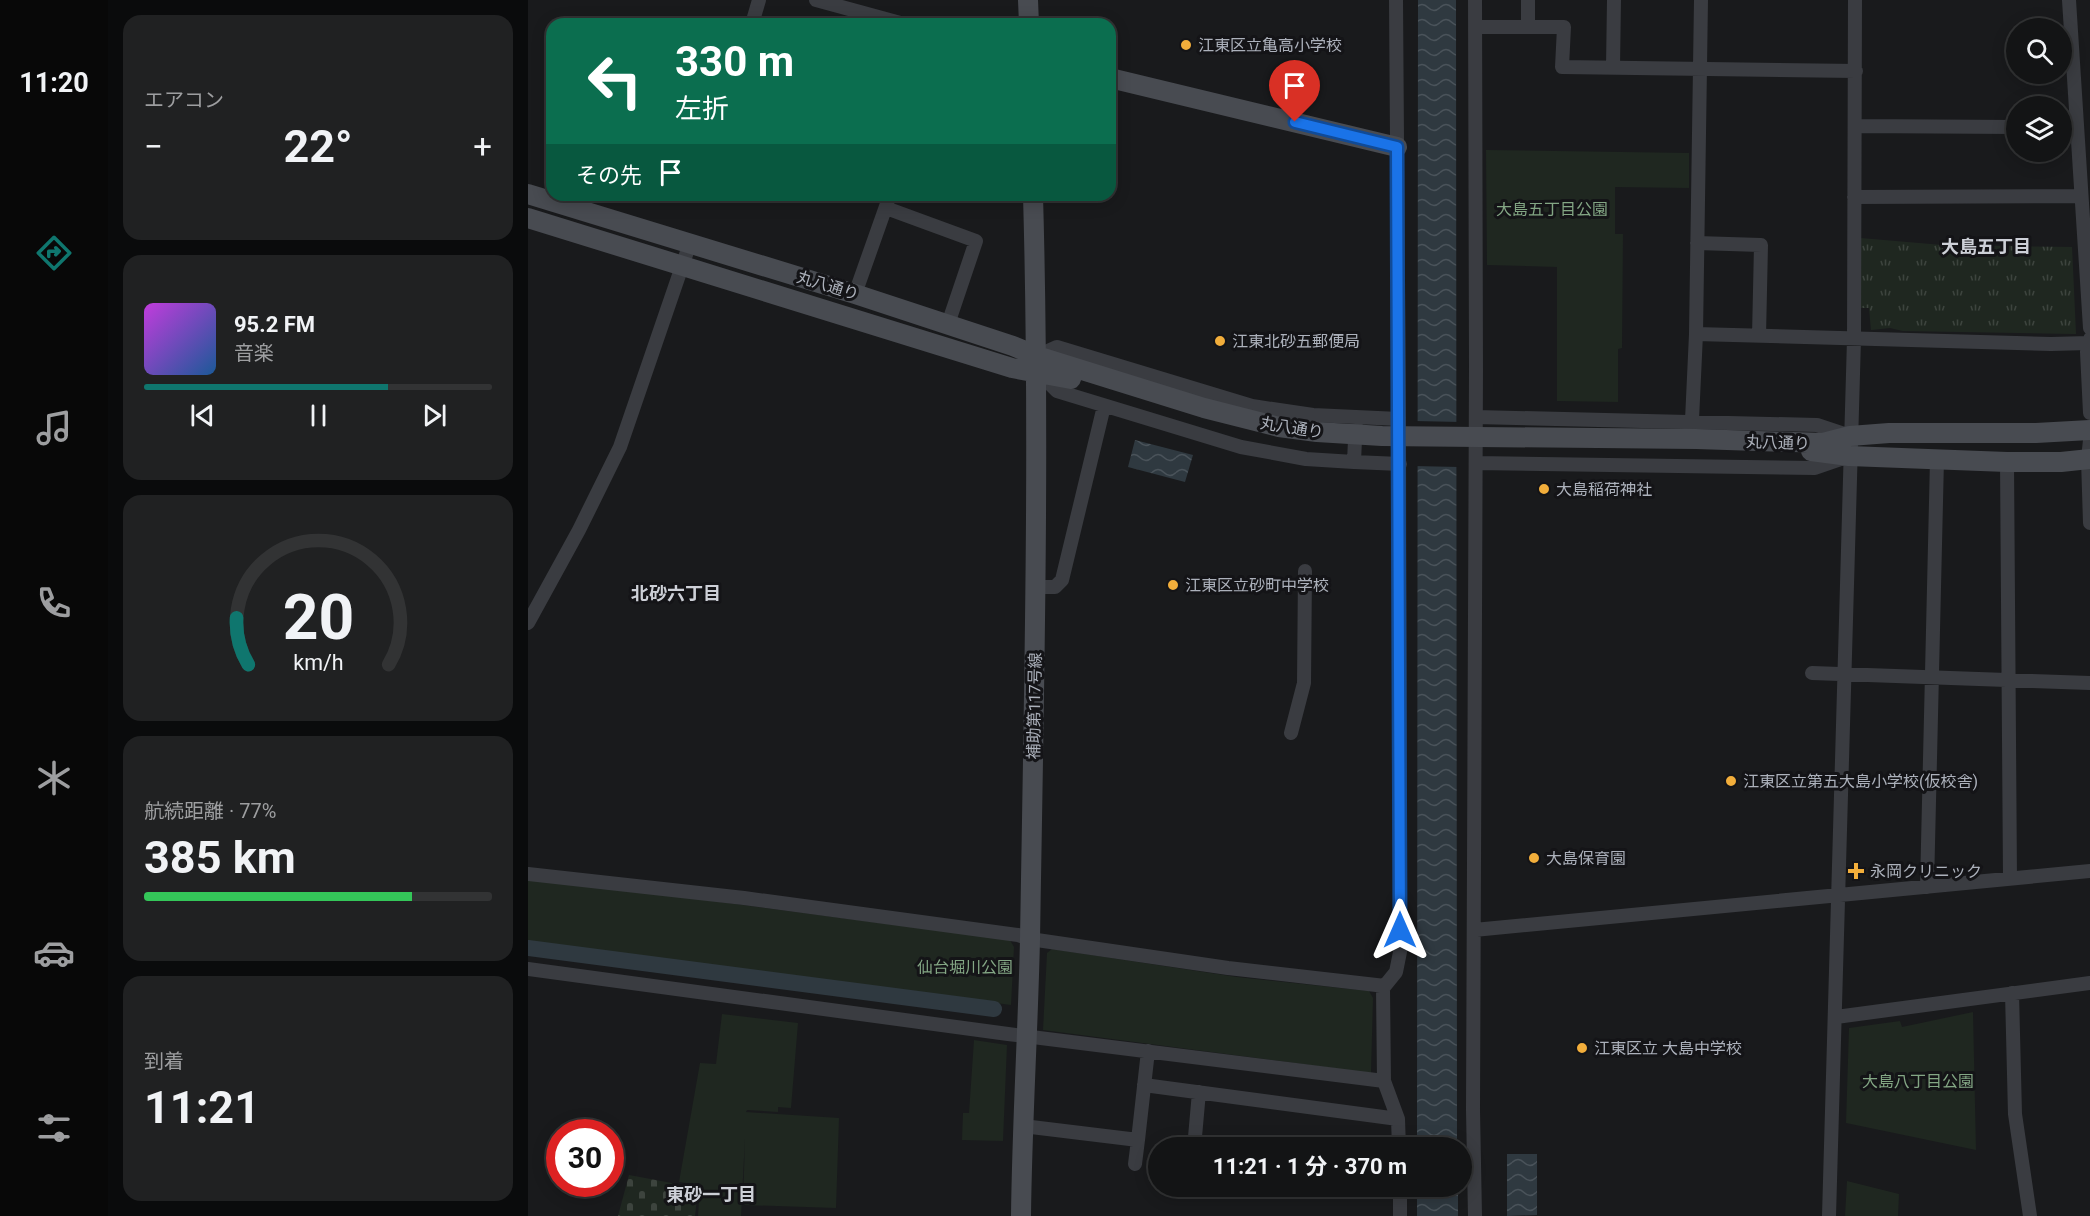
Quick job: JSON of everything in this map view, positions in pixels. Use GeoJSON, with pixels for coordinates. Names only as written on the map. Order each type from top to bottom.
{"type":"FeatureCollection","features":[{"type":"Feature","properties":{"kind":"main road"},"geometry":{"type":"LineString","coordinates":[[1028,0],[1029,18]]}},
{"type":"Feature","properties":{"kind":"main road"},"geometry":{"type":"LineString","coordinates":[[1116,79],[1397,147]]}},
{"type":"Feature","properties":{"kind":"main road","name":"丸八通り"},"geometry":{"type":"LineString","coordinates":[[528,194],[546,199]]}},
{"type":"Feature","properties":{"kind":"main road","name":"丸八通り"},"geometry":{"type":"LineString","coordinates":[[551,201],[948,324],[1013,346],[1037,364],[1245,419],[1317,432],[1382,436],[1696,439],[1822,447],[1849,456],[2007,462],[2061,462],[2089,453]]}},
{"type":"Feature","properties":{"kind":"main road","name":"補助第117号線"},"geometry":{"type":"LineString","coordinates":[[1021,1216],[1030,939],[1035,587],[1037,364],[1033,201]]}},
{"type":"Feature","properties":{"kind":"main road","name":"丸八通り"},"geometry":{"type":"LineString","coordinates":[[528,218],[1012,368],[1037,364]]}},
{"type":"Feature","properties":{"kind":"main road","name":"丸八通り"},"geometry":{"type":"LineString","coordinates":[[1822,447],[1850,436],[1889,433],[2036,433],[2090,430]]}},
{"type":"Feature","properties":{"kind":"street"},"geometry":{"type":"LineString","coordinates":[[754,18],[759,0]]}},
{"type":"Feature","properties":{"kind":"street"},"geometry":{"type":"LineString","coordinates":[[816,0],[882,18]]}},
{"type":"Feature","properties":{"kind":"street"},"geometry":{"type":"LineString","coordinates":[[1396,0],[1400,419],[1400,952],[1396,972],[1383,988],[1384,1082],[1398,1119],[1399,1137]]}},
{"type":"Feature","properties":{"kind":"street"},"geometry":{"type":"LineString","coordinates":[[1475,0],[1476,463],[1473,1110],[1475,1216]]}},
{"type":"Feature","properties":{"kind":"street"},"geometry":{"type":"LineString","coordinates":[[1528,0],[1528,27]]}},
{"type":"Feature","properties":{"kind":"street"},"geometry":{"type":"LineString","coordinates":[[1613,67],[1614,0]]}},
{"type":"Feature","properties":{"kind":"street"},"geometry":{"type":"LineString","coordinates":[[1692,420],[1696,334],[1701,0]]}},
{"type":"Feature","properties":{"kind":"street"},"geometry":{"type":"LineString","coordinates":[[1829,1216],[1854,339],[1855,0]]}},
{"type":"Feature","properties":{"kind":"street"},"geometry":{"type":"LineString","coordinates":[[2069,0],[2082,120],[2081,196],[2090,328]]}},
{"type":"Feature","properties":{"kind":"street"},"geometry":{"type":"LineString","coordinates":[[1475,27],[1564,27],[1562,67],[1856,71]]}},
{"type":"Feature","properties":{"kind":"street"},"geometry":{"type":"LineString","coordinates":[[1855,126],[2006,128]]}},
{"type":"Feature","properties":{"kind":"street"},"geometry":{"type":"LineString","coordinates":[[1854,197],[2081,196]]}},
{"type":"Feature","properties":{"kind":"street"},"geometry":{"type":"LineString","coordinates":[[855,294],[888,201],[976,242],[948,324]]}},
{"type":"Feature","properties":{"kind":"street"},"geometry":{"type":"LineString","coordinates":[[528,623],[621,447],[690,243]]}},
{"type":"Feature","properties":{"kind":"street"},"geometry":{"type":"LineString","coordinates":[[1697,243],[1761,244],[1759,336]]}},
{"type":"Feature","properties":{"kind":"street"},"geometry":{"type":"LineString","coordinates":[[1696,334],[2089,343]]}},
{"type":"Feature","properties":{"kind":"street"},"geometry":{"type":"LineString","coordinates":[[2090,339],[2087,352],[2090,413]]}},
{"type":"Feature","properties":{"kind":"street"},"geometry":{"type":"LineString","coordinates":[[1400,419],[1313,415],[1252,406],[1057,347],[1037,364],[1057,391],[1241,447],[1306,459],[1400,464]]}},
{"type":"Feature","properties":{"kind":"street"},"geometry":{"type":"LineString","coordinates":[[1035,587],[1054,587],[1062,580],[1104,406]]}},
{"type":"Feature","properties":{"kind":"street"},"geometry":{"type":"LineString","coordinates":[[1354,462],[1356,417]]}},
{"type":"Feature","properties":{"kind":"street"},"geometry":{"type":"LineString","coordinates":[[1476,417],[1692,420],[1816,425],[1850,436]]}},
{"type":"Feature","properties":{"kind":"street"},"geometry":{"type":"LineString","coordinates":[[2089,453],[2090,523]]}},
{"type":"Feature","properties":{"kind":"street"},"geometry":{"type":"LineString","coordinates":[[1476,463],[1815,468],[1849,456]]}},
{"type":"Feature","properties":{"kind":"street"},"geometry":{"type":"LineString","coordinates":[[1927,887],[1937,459]]}},
{"type":"Feature","properties":{"kind":"street"},"geometry":{"type":"LineString","coordinates":[[2007,462],[2010,879]]}},
{"type":"Feature","properties":{"kind":"street"},"geometry":{"type":"LineString","coordinates":[[1291,733],[1304,683],[1305,571]]}},
{"type":"Feature","properties":{"kind":"street"},"geometry":{"type":"LineString","coordinates":[[1812,673],[2090,683]]}},
{"type":"Feature","properties":{"kind":"street"},"geometry":{"type":"LineString","coordinates":[[1474,930],[2090,871]]}},
{"type":"Feature","properties":{"kind":"street"},"geometry":{"type":"LineString","coordinates":[[528,874],[744,898],[1006,933],[1030,939],[1228,968],[1385,986]]}},
{"type":"Feature","properties":{"kind":"street"},"geometry":{"type":"LineString","coordinates":[[528,969],[1384,1082]]}},
{"type":"Feature","properties":{"kind":"street"},"geometry":{"type":"LineString","coordinates":[[1836,1017],[2090,983]]}},
{"type":"Feature","properties":{"kind":"street"},"geometry":{"type":"LineString","coordinates":[[2012,993],[2015,1114],[2030,1216]]}},
{"type":"Feature","properties":{"kind":"street"},"geometry":{"type":"LineString","coordinates":[[1135,1164],[1148,1051]]}},
{"type":"Feature","properties":{"kind":"street"},"geometry":{"type":"LineString","coordinates":[[1144,1085],[1398,1119]]}},
{"type":"Feature","properties":{"kind":"street"},"geometry":{"type":"LineString","coordinates":[[1195,1137],[1199,1092]]}},
{"type":"Feature","properties":{"kind":"street"},"geometry":{"type":"LineString","coordinates":[[1023,1126],[1138,1140]]}},
{"type":"Feature","properties":{"kind":"street"},"geometry":{"type":"LineString","coordinates":[[1400,1197],[1400,1216]]}},
{"type":"Feature","properties":{"kind":"green space","name":"大島五丁目公園"},"geometry":{"type":"Polygon","coordinates":[[[1486,150],[1689,153],[1689,188],[1615,187],[1615,234],[1623,234],[1622,348],[1618,349],[1618,402],[1557,401],[1557,267],[1487,265],[1486,150]]]}},
{"type":"Feature","properties":{"kind":"green space"},"geometry":{"type":"Polygon","coordinates":[[[1860,238],[1942,245],[2072,247],[2076,334],[1903,331],[1890,328],[1871,330],[1869,308],[1861,308],[1860,238]]]}},
{"type":"Feature","properties":{"kind":"green space","name":"仙台堀川公園"},"geometry":{"type":"Polygon","coordinates":[[[528,877],[1010,940],[1014,947],[1011,1005],[528,942],[528,877]]]}},
{"type":"Feature","properties":{"kind":"green space","name":"仙台堀川公園"},"geometry":{"type":"Polygon","coordinates":[[[1052,949],[1237,977],[1369,991],[1373,998],[1371,1073],[1043,1030],[1047,953],[1052,949]]]}},
{"type":"Feature","properties":{"kind":"green space","name":"大島八丁目公園"},"geometry":{"type":"Polygon","coordinates":[[[1973,1012],[1976,1150],[1846,1123],[1849,1028],[1900,1021],[1902,1027],[1973,1012]]]}},
{"type":"Feature","properties":{"kind":"green space"},"geometry":{"type":"Polygon","coordinates":[[[722,1014],[798,1023],[791,1108],[778,1107],[778,1112],[747,1110],[746,1112],[839,1118],[836,1208],[743,1205],[745,1138],[741,1216],[698,1216],[700,1185],[679,1182],[700,1063],[716,1064],[722,1014]]]}},
{"type":"Feature","properties":{"kind":"green space"},"geometry":{"type":"Polygon","coordinates":[[[974,1040],[1007,1045],[1003,1141],[962,1140],[963,1113],[969,1113],[974,1040]]]}},
{"type":"Feature","properties":{"kind":"green space"},"geometry":{"type":"Polygon","coordinates":[[[629,1175],[698,1188],[695,1216],[618,1216],[629,1175]]]}},
{"type":"Feature","properties":{"kind":"green space"},"geometry":{"type":"Polygon","coordinates":[[[1847,1181],[1899,1194],[1898,1216],[1845,1216],[1847,1181]]]}},
{"type":"Feature","properties":{"kind":"water"},"geometry":{"type":"Polygon","coordinates":[[[1418,0],[1456,0],[1457,1137],[1417,1137],[1418,0]]]}},
{"type":"Feature","properties":{"kind":"water"},"geometry":{"type":"Polygon","coordinates":[[[1135,440],[1193,455],[1185,482],[1128,467],[1135,440]]]}},
{"type":"Feature","properties":{"kind":"water"},"geometry":{"type":"Polygon","coordinates":[[[1507,1154],[1537,1154],[1537,1215],[1507,1216],[1507,1154]]]}},
{"type":"Feature","properties":{"kind":"water"},"geometry":{"type":"Polygon","coordinates":[[[1417,1197],[1458,1197],[1458,1216],[1417,1216],[1417,1197]]]}},
{"type":"Feature","properties":{"kind":"pier"},"geometry":{"type":"Polygon","coordinates":[[[1414,421],[1460,422],[1460,467],[1414,466],[1414,421]]]}},
{"type":"Feature","properties":{"kind":"waterway"},"geometry":{"type":"LineString","coordinates":[[528,948],[994,1009]]}},
{"type":"Feature","properties":{"kind":"place","name":"江東区立亀高小学校"},"geometry":{"type":"Point","coordinates":[1186,45]}},
{"type":"Feature","properties":{"kind":"place","name":"江東北砂五郵便局"},"geometry":{"type":"Point","coordinates":[1220,341]}},
{"type":"Feature","properties":{"kind":"place","name":"大島稲荷神社"},"geometry":{"type":"Point","coordinates":[1544,489]}},
{"type":"Feature","properties":{"kind":"place","name":"江東区立砂町中学校"},"geometry":{"type":"Point","coordinates":[1173,585]}},
{"type":"Feature","properties":{"kind":"place","name":"江東区立第五大島小学校(仮校舎)"},"geometry":{"type":"Point","coordinates":[1731,781]}},
{"type":"Feature","properties":{"kind":"place","name":"大島保育園"},"geometry":{"type":"Point","coordinates":[1534,858]}},
{"type":"Feature","properties":{"kind":"place","name":"永岡クリニック"},"geometry":{"type":"Point","coordinates":[1856,871]}},
{"type":"Feature","properties":{"kind":"place","name":"江東区立 大島中学校"},"geometry":{"type":"Point","coordinates":[1582,1048]}},
{"type":"Feature","properties":{"kind":"district","name":"大島五丁目"},"geometry":{"type":"Point","coordinates":[1986,247]}},
{"type":"Feature","properties":{"kind":"district","name":"北砂六丁目"},"geometry":{"type":"Point","coordinates":[676,594]}},
{"type":"Feature","properties":{"kind":"district","name":"東砂一丁目"},"geometry":{"type":"Point","coordinates":[711,1195]}},
{"type":"Feature","properties":{"kind":"route"},"geometry":{"type":"LineString","coordinates":[[1295,122],[1397,147],[1400,419],[1400,930]]}}]}
